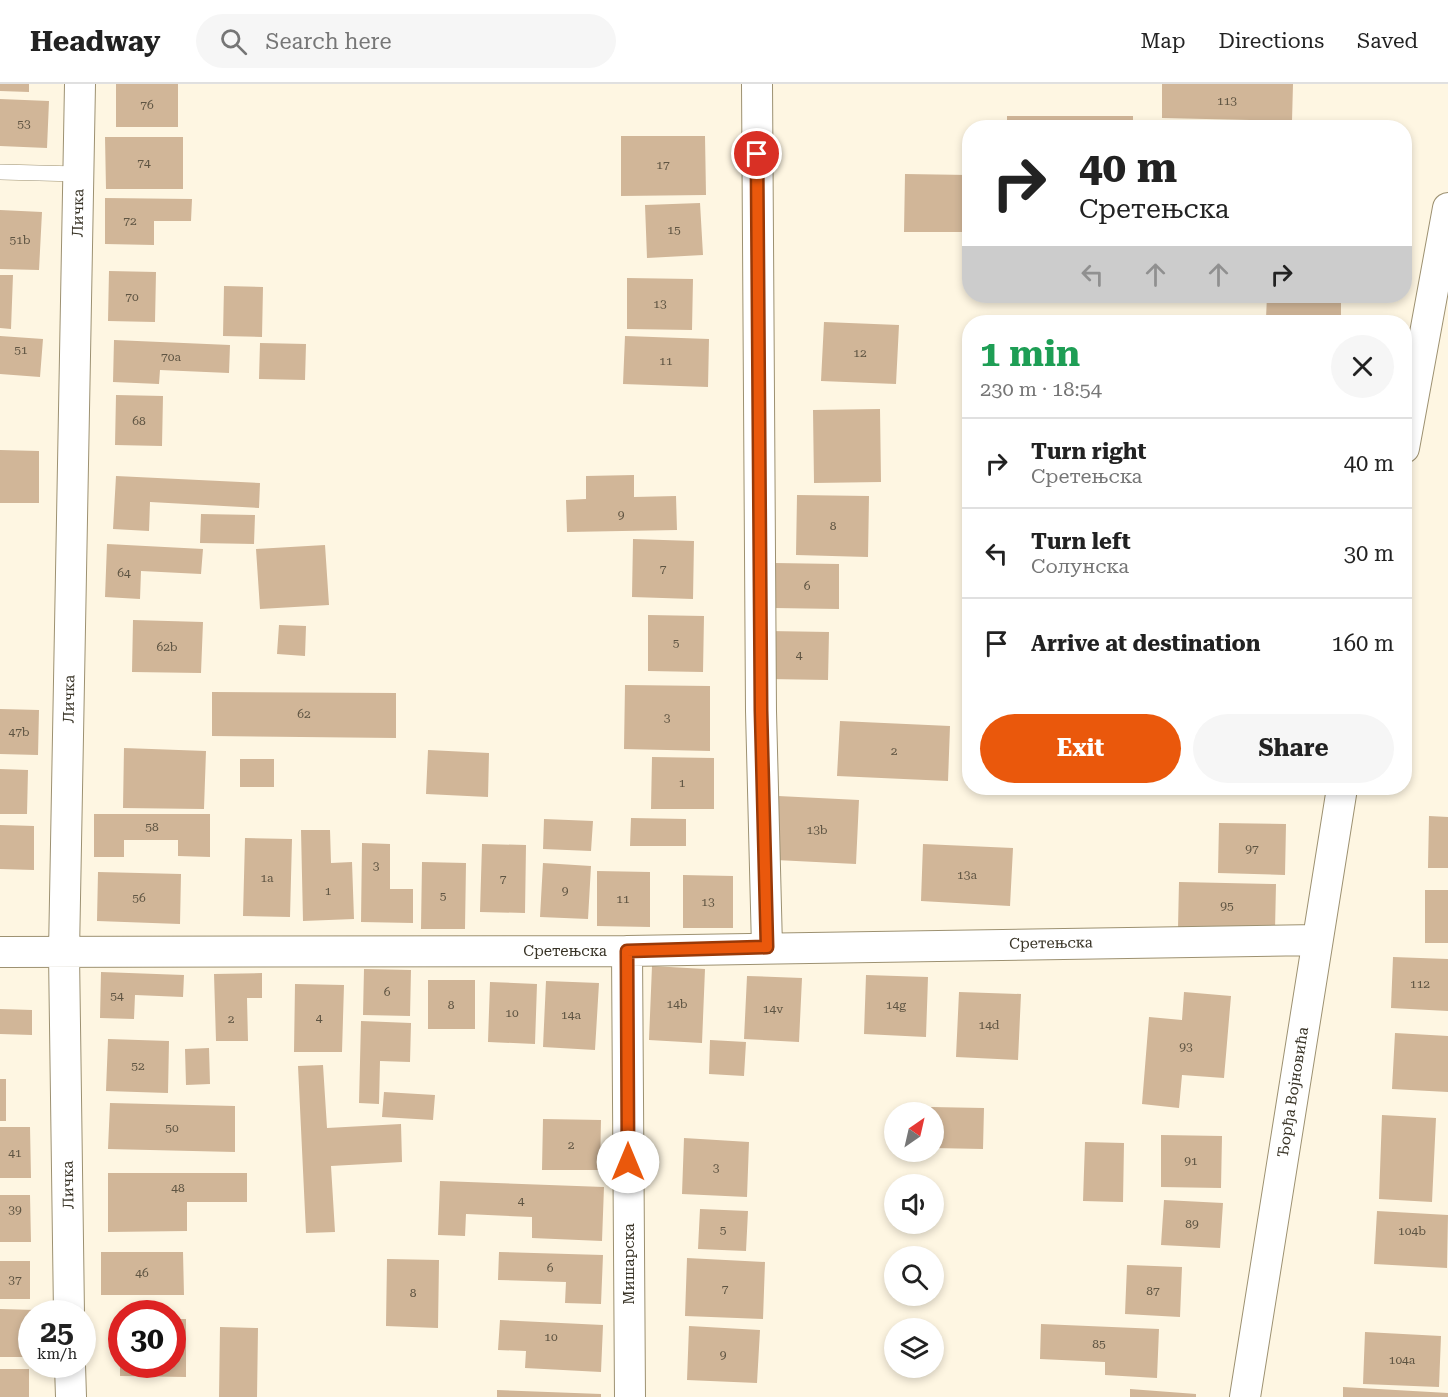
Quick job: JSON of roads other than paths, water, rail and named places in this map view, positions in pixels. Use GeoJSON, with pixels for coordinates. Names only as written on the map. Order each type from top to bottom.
{"type":"FeatureCollection","features":[{"type":"Feature","properties":{"kind":"street","name":"Личка"},"geometry":{"type":"LineString","coordinates":[[69,1300],[64,952],[80,84]]}},
{"type":"Feature","properties":{"kind":"street"},"geometry":{"type":"LineString","coordinates":[[757,84],[761,711],[767,947]]}},
{"type":"Feature","properties":{"kind":"street"},"geometry":{"type":"LineString","coordinates":[[1412,404],[1448,208]]}},
{"type":"Feature","properties":{"kind":"street","name":"Ђорђа Војновића"},"geometry":{"type":"LineString","coordinates":[[1245,1397],[1341,795]]}},
{"type":"Feature","properties":{"kind":"street","name":"Сретењска"},"geometry":{"type":"LineString","coordinates":[[0,952],[627,951],[1317,940]]}},
{"type":"Feature","properties":{"kind":"street","name":"Мишарска"},"geometry":{"type":"LineString","coordinates":[[627,951],[630,1397]]}},
{"type":"Feature","properties":{"kind":"street"},"geometry":{"type":"LineString","coordinates":[[70,1378],[70,1397]]}},
{"type":"Feature","properties":{"kind":"lane"},"geometry":{"type":"LineString","coordinates":[[0,172],[78,174]]}}]}
